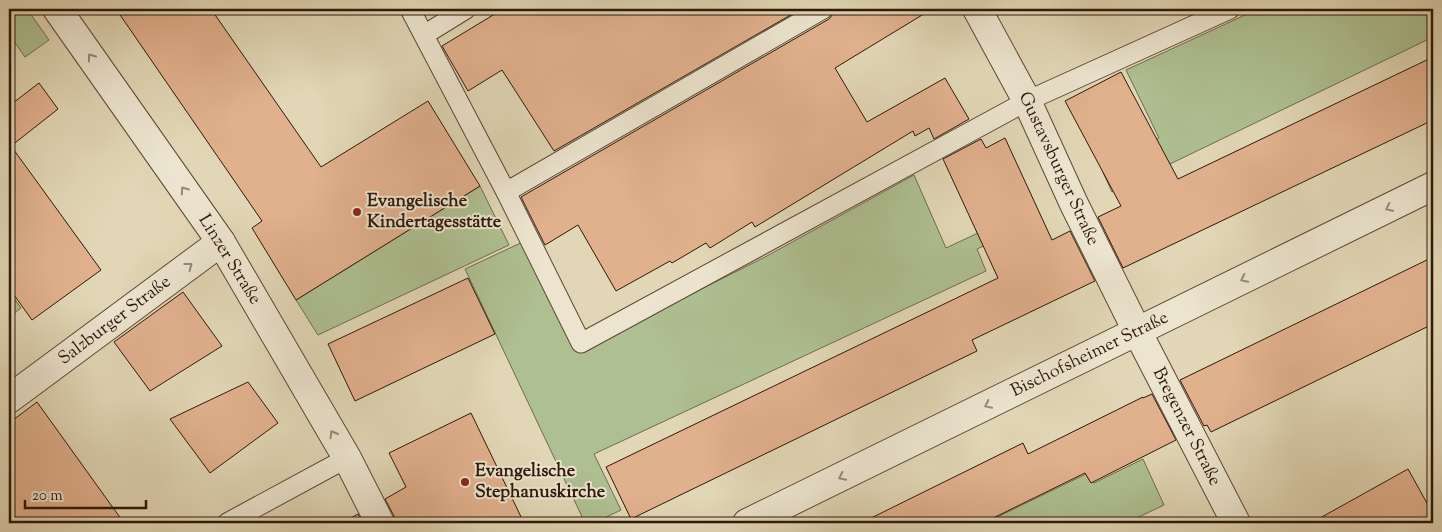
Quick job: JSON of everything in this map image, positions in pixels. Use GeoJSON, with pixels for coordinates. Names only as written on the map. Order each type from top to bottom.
{"type":"FeatureCollection","features":[{"type":"Feature","properties":{"kind":"street","name":"Linzer Straße"},"geometry":{"type":"LineString","coordinates":[[58,9],[221,242],[347,458],[380,523]]}},
{"type":"Feature","properties":{"kind":"street","name":"Gustavsburger Straße"},"geometry":{"type":"LineString","coordinates":[[976,9],[1027,101],[1074,204],[1137,332]]}},
{"type":"Feature","properties":{"kind":"street","name":"Bischofsheimer Straße"},"geometry":{"type":"LineString","coordinates":[[747,523],[1433,186]]}},
{"type":"Feature","properties":{"kind":"street","name":"Salzburger Straße"},"geometry":{"type":"LineString","coordinates":[[9,399],[221,242]]}},
{"type":"Feature","properties":{"kind":"street","name":"Bregenzer Straße"},"geometry":{"type":"LineString","coordinates":[[1137,332],[1236,523]]}},
{"type":"Feature","properties":{"kind":"lane"},"geometry":{"type":"LineString","coordinates":[[410,9],[506,192],[581,343],[1027,101],[1230,9]]}},
{"type":"Feature","properties":{"kind":"lane"},"geometry":{"type":"LineString","coordinates":[[424,36],[466,9]]}},
{"type":"Feature","properties":{"kind":"lane"},"geometry":{"type":"LineString","coordinates":[[506,192],[822,9]]}},
{"type":"Feature","properties":{"kind":"lane"},"geometry":{"type":"LineString","coordinates":[[228,523],[347,458]]}},
{"type":"Feature","properties":{"kind":"green space"},"geometry":{"type":"Polygon","coordinates":[[[9,9],[27,9],[49,40],[25,57],[9,34],[9,9]]]}},
{"type":"Feature","properties":{"kind":"green space"},"geometry":{"type":"Polygon","coordinates":[[[1258,9],[1433,9],[1433,37],[1112,192],[1101,168],[1159,138],[1126,70],[1258,9]]]}},
{"type":"Feature","properties":{"kind":"green space"},"geometry":{"type":"Polygon","coordinates":[[[914,175],[946,248],[1027,210],[1033,223],[977,249],[986,271],[594,454],[621,510],[594,523],[585,523],[465,269],[527,240],[580,350],[765,257],[914,175]]]}},
{"type":"Feature","properties":{"kind":"green space"},"geometry":{"type":"Polygon","coordinates":[[[480,186],[509,245],[318,335],[296,300],[480,186]]]}},
{"type":"Feature","properties":{"kind":"green space"},"geometry":{"type":"Polygon","coordinates":[[[9,291],[21,308],[9,317],[9,291]]]}},
{"type":"Feature","properties":{"kind":"green space"},"geometry":{"type":"Polygon","coordinates":[[[1143,459],[1164,505],[1126,523],[985,523],[1088,473],[1094,483],[1143,459]]]}},
{"type":"Feature","properties":{"kind":"building"},"geometry":{"type":"Polygon","coordinates":[[[116,9],[211,9],[321,167],[428,101],[480,186],[296,300],[252,228],[262,221],[116,9]]]}},
{"type":"Feature","properties":{"kind":"building"},"geometry":{"type":"Polygon","coordinates":[[[503,9],[801,9],[554,151],[502,70],[468,91],[442,46],[503,9]]]}},
{"type":"Feature","properties":{"kind":"building"},"geometry":{"type":"Polygon","coordinates":[[[834,9],[932,9],[835,68],[867,122],[945,78],[969,119],[934,139],[929,128],[915,136],[913,131],[755,227],[752,222],[710,248],[706,243],[672,263],[670,261],[616,291],[578,225],[545,245],[521,197],[829,19],[834,9]]]}},
{"type":"Feature","properties":{"kind":"building"},"geometry":{"type":"Polygon","coordinates":[[[1433,57],[1433,120],[1123,268],[1098,217],[1121,206],[1065,101],[1121,72],[1178,179],[1433,57]]]}},
{"type":"Feature","properties":{"kind":"building"},"geometry":{"type":"Polygon","coordinates":[[[39,83],[58,109],[11,146],[101,270],[32,320],[9,288],[9,106],[39,83]]]}},
{"type":"Feature","properties":{"kind":"building"},"geometry":{"type":"Polygon","coordinates":[[[1005,138],[1052,240],[1070,231],[1095,281],[972,340],[977,351],[631,519],[606,467],[998,278],[943,159],[981,139],[986,148],[1005,138]]]}},
{"type":"Feature","properties":{"kind":"building"},"geometry":{"type":"Polygon","coordinates":[[[1433,257],[1433,324],[1211,432],[1207,425],[1204,426],[1180,380],[1433,257]]]}},
{"type":"Feature","properties":{"kind":"building"},"geometry":{"type":"Polygon","coordinates":[[[468,278],[495,334],[355,401],[328,344],[468,278]]]}},
{"type":"Feature","properties":{"kind":"building"},"geometry":{"type":"Polygon","coordinates":[[[183,292],[222,346],[150,391],[114,342],[183,292]]]}},
{"type":"Feature","properties":{"kind":"building"},"geometry":{"type":"Polygon","coordinates":[[[248,382],[278,423],[210,473],[170,419],[248,382]]]}},
{"type":"Feature","properties":{"kind":"building"},"geometry":{"type":"Polygon","coordinates":[[[1152,394],[1176,440],[1091,483],[1085,473],[983,523],[861,523],[1023,443],[1028,454],[1152,394]]]}},
{"type":"Feature","properties":{"kind":"building"},"geometry":{"type":"Polygon","coordinates":[[[37,402],[124,523],[20,523],[9,508],[9,423],[37,402]]]}},
{"type":"Feature","properties":{"kind":"building","name":"Evangelische Stephanuskirche"},"geometry":{"type":"Polygon","coordinates":[[[471,413],[524,523],[396,523],[385,499],[406,487],[389,453],[471,413]]]}},
{"type":"Feature","properties":{"kind":"building"},"geometry":{"type":"Polygon","coordinates":[[[1408,469],[1433,514],[1433,523],[1311,523],[1408,469]]]}},
{"type":"Feature","properties":{"kind":"building"},"geometry":{"type":"Polygon","coordinates":[[[358,514],[363,523],[342,523],[358,514]]]}},
{"type":"Feature","properties":{"kind":"place","name":"Evangelische Kindertagesstätte"},"geometry":{"type":"Point","coordinates":[357,212]}},
{"type":"Feature","properties":{"kind":"place","name":"Evangelische Stephanuskirche"},"geometry":{"type":"Point","coordinates":[465,482]}}]}
